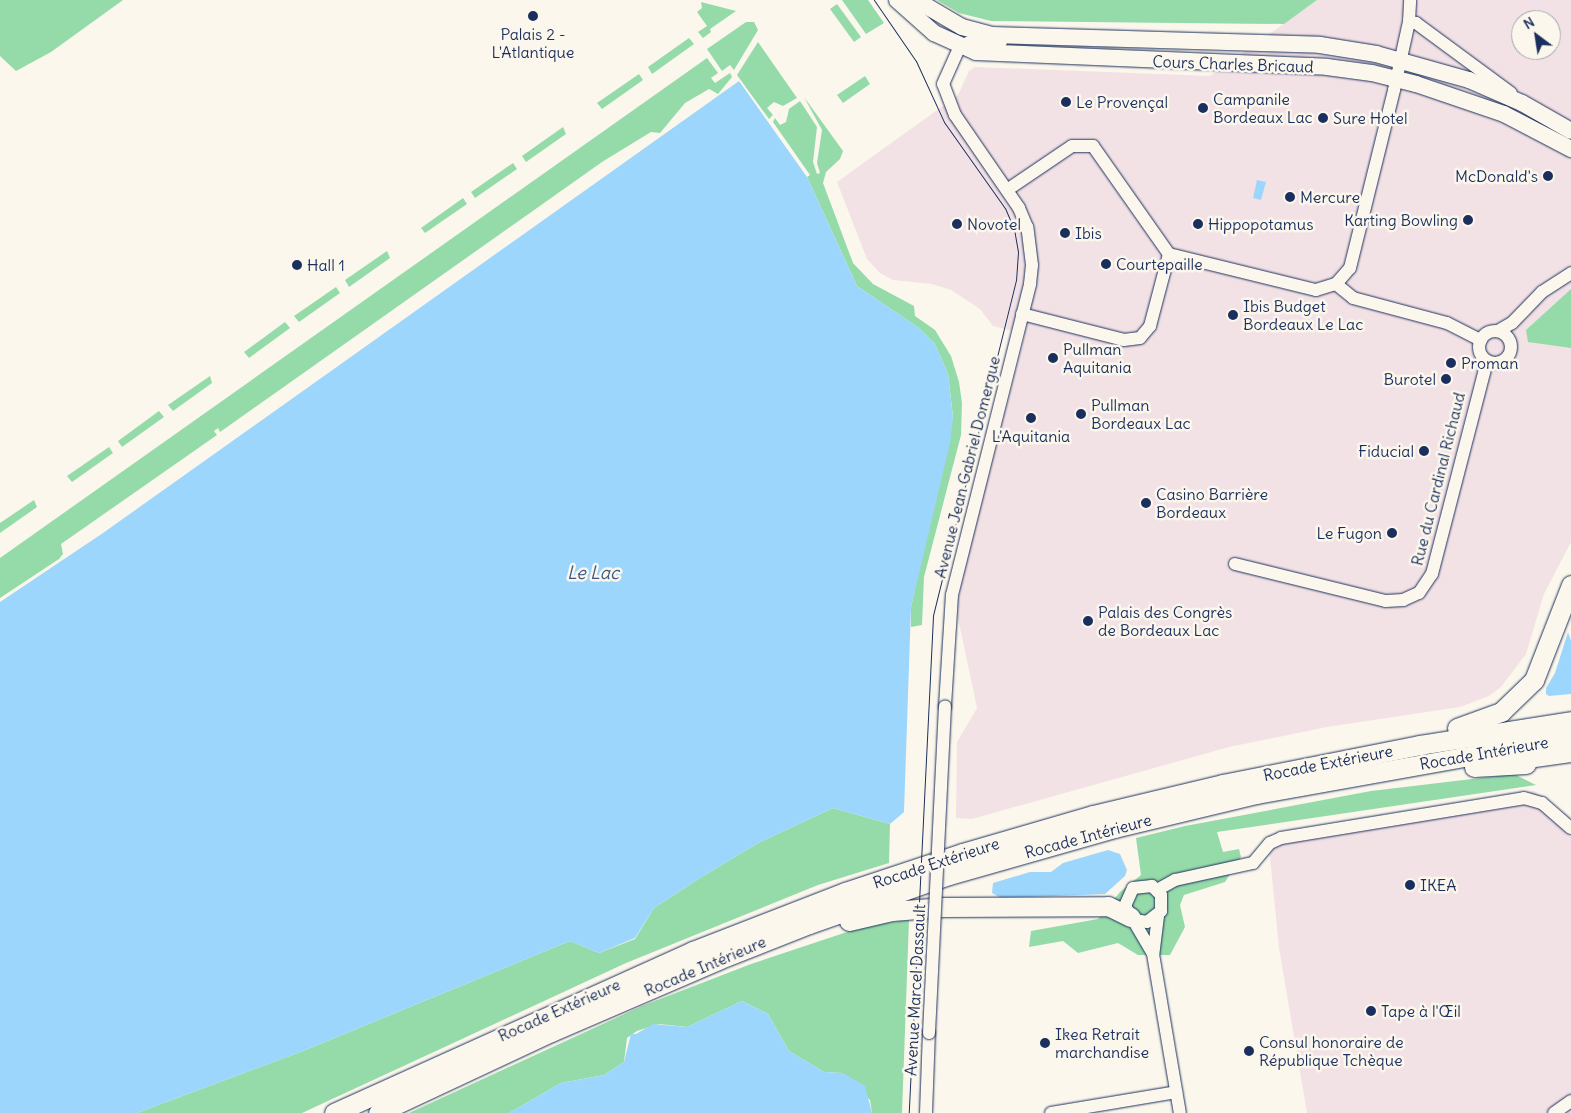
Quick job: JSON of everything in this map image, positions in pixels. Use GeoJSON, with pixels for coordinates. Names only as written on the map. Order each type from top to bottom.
{"type":"FeatureCollection","features":[{"type":"Feature","properties":{"kind":"highway"},"geometry":{"type":"LineString","coordinates":[[1255,786],[1368,747],[1474,724],[1501,712],[1534,680],[1571,585]]}},
{"type":"Feature","properties":{"kind":"highway","name":"Rocade Extérieure"},"geometry":{"type":"LineString","coordinates":[[334,1113],[603,989],[836,896],[1038,830],[1571,720]]}},
{"type":"Feature","properties":{"kind":"highway","name":"Rocade Intérieure"},"geometry":{"type":"LineString","coordinates":[[378,1113],[646,990],[793,930],[949,875],[1255,786],[1571,738]]}},
{"type":"Feature","properties":{"kind":"highway"},"geometry":{"type":"LineString","coordinates":[[1474,767],[1571,752]]}},
{"type":"Feature","properties":{"kind":"highway"},"geometry":{"type":"LineString","coordinates":[[1255,786],[1571,759]]}},
{"type":"Feature","properties":{"kind":"highway"},"geometry":{"type":"LineString","coordinates":[[646,990],[836,925],[892,911],[943,907],[1108,906],[1133,919]]}},
{"type":"Feature","properties":{"kind":"main road","name":"Cours Charles Bricaud"},"geometry":{"type":"LineString","coordinates":[[897,0],[924,26],[1009,56],[1327,67],[1396,79],[1504,114],[1571,149]]}},
{"type":"Feature","properties":{"kind":"main road","name":"Cours Charles Bricaud"},"geometry":{"type":"LineString","coordinates":[[916,0],[967,42],[1062,39],[1320,45],[1400,58],[1469,80],[1522,103],[1571,132]]}},
{"type":"Feature","properties":{"kind":"street"},"geometry":{"type":"LineString","coordinates":[[1007,190],[1072,146],[1093,146],[1169,254],[1316,290],[1336,284],[1350,268],[1409,22],[1410,0]]}},
{"type":"Feature","properties":{"kind":"street"},"geometry":{"type":"LineString","coordinates":[[1409,22],[1416,23],[1522,103]]}},
{"type":"Feature","properties":{"kind":"street","name":"Avenue Jean Gabriel Domergue"},"geometry":{"type":"LineString","coordinates":[[938,869],[952,594],[1030,284],[1031,246],[1022,214],[955,115],[943,84],[967,42]]}},
{"type":"Feature","properties":{"kind":"street"},"geometry":{"type":"LineString","coordinates":[[1022,314],[1124,340],[1140,338],[1150,326],[1169,254]]}},
{"type":"Feature","properties":{"kind":"street"},"geometry":{"type":"LineString","coordinates":[[1498,331],[1510,341],[1511,350],[1506,359],[1496,363],[1486,361],[1481,354],[1481,340],[1487,333],[1498,331],[1512,323],[1542,292],[1571,272]]}},
{"type":"Feature","properties":{"kind":"street"},"geometry":{"type":"LineString","coordinates":[[1510,341],[1546,298],[1571,282]]}},
{"type":"Feature","properties":{"kind":"street"},"geometry":{"type":"LineString","coordinates":[[1336,284],[1353,298],[1447,323],[1481,340]]}},
{"type":"Feature","properties":{"kind":"street","name":"Rue du Cardinal Richaud"},"geometry":{"type":"LineString","coordinates":[[1235,564],[1386,600],[1403,600],[1419,593],[1432,574],[1486,361]]}},
{"type":"Feature","properties":{"kind":"street"},"geometry":{"type":"LineString","coordinates":[[1157,890],[1174,880],[1253,863],[1270,843],[1281,838],[1524,798],[1542,803],[1571,828]]}},
{"type":"Feature","properties":{"kind":"street","name":"Avenue Marcel Dassault"},"geometry":{"type":"LineString","coordinates":[[926,1113],[938,869]]}},
{"type":"Feature","properties":{"kind":"street"},"geometry":{"type":"LineString","coordinates":[[1153,954],[1125,906],[1133,888],[1145,885],[1157,890],[1163,900],[1158,916],[1153,954],[1180,1113]]}},
{"type":"Feature","properties":{"kind":"street"},"geometry":{"type":"LineString","coordinates":[[1133,919],[1147,922],[1158,916]]}},
{"type":"Feature","properties":{"kind":"street"},"geometry":{"type":"LineString","coordinates":[[1051,1113],[1176,1092]]}},
{"type":"Feature","properties":{"kind":"street"},"geometry":{"type":"LineString","coordinates":[[1554,1113],[1571,1101]]}},
{"type":"Feature","properties":{"kind":"shaded area"},"geometry":{"type":"Polygon","coordinates":[[[1317,0],[1571,0],[1571,542],[1544,594],[1526,654],[1501,687],[1489,696],[1460,707],[1327,727],[1229,747],[972,819],[956,818],[957,742],[977,708],[955,604],[1025,334],[993,326],[980,309],[951,290],[932,284],[893,280],[880,273],[867,259],[837,182],[958,95],[969,71],[975,67],[1210,76],[1317,0]]]}},
{"type":"Feature","properties":{"kind":"shaded area"},"geometry":{"type":"Polygon","coordinates":[[[1534,791],[1571,819],[1571,1113],[1307,1113],[1279,948],[1268,836],[1534,791]]]}},
{"type":"Feature","properties":{"kind":"green space"},"geometry":{"type":"Polygon","coordinates":[[[0,0],[123,0],[51,52],[16,71],[0,56],[0,0]]]}},
{"type":"Feature","properties":{"kind":"green space"},"geometry":{"type":"Polygon","coordinates":[[[842,0],[868,0],[884,23],[866,34],[842,0]]]}},
{"type":"Feature","properties":{"kind":"green space"},"geometry":{"type":"Polygon","coordinates":[[[937,0],[1317,0],[1284,24],[991,21],[959,13],[937,0]]]}},
{"type":"Feature","properties":{"kind":"green space"},"geometry":{"type":"Polygon","coordinates":[[[701,2],[736,11],[710,29],[711,32],[703,38],[698,32],[707,26],[697,12],[702,8],[701,2]]]}},
{"type":"Feature","properties":{"kind":"green space"},"geometry":{"type":"Polygon","coordinates":[[[837,4],[861,37],[854,42],[830,9],[837,4]]]}},
{"type":"Feature","properties":{"kind":"green space"},"geometry":{"type":"Polygon","coordinates":[[[746,22],[754,22],[758,30],[734,70],[730,65],[722,71],[707,49],[746,22]]]}},
{"type":"Feature","properties":{"kind":"green space"},"geometry":{"type":"Polygon","coordinates":[[[689,38],[694,44],[652,74],[648,67],[689,38]]]}},
{"type":"Feature","properties":{"kind":"green space"},"geometry":{"type":"Polygon","coordinates":[[[758,42],[797,98],[783,106],[774,102],[767,108],[773,115],[769,119],[737,75],[758,42]]]}},
{"type":"Feature","properties":{"kind":"green space"},"geometry":{"type":"Polygon","coordinates":[[[707,58],[718,73],[711,78],[715,83],[730,73],[732,77],[718,94],[709,89],[685,103],[660,133],[651,132],[602,162],[220,432],[218,428],[214,431],[217,435],[61,544],[63,554],[59,559],[0,598],[0,558],[707,58]]]}},
{"type":"Feature","properties":{"kind":"green space"},"geometry":{"type":"Polygon","coordinates":[[[639,74],[643,80],[602,109],[597,103],[639,74]]]}},
{"type":"Feature","properties":{"kind":"green space"},"geometry":{"type":"Polygon","coordinates":[[[865,76],[870,84],[843,103],[837,95],[865,76]]]}},
{"type":"Feature","properties":{"kind":"green space"},"geometry":{"type":"Polygon","coordinates":[[[804,97],[843,151],[840,159],[826,172],[823,183],[853,263],[873,284],[914,306],[915,316],[935,330],[951,356],[959,382],[962,403],[961,435],[924,577],[922,625],[911,627],[911,607],[953,417],[948,374],[935,344],[919,328],[857,286],[807,177],[810,175],[773,122],[775,118],[780,125],[786,122],[789,109],[800,101],[817,127],[813,162],[817,174],[820,173],[817,163],[822,130],[804,97]]]}},
{"type":"Feature","properties":{"kind":"green space"},"geometry":{"type":"Polygon","coordinates":[[[563,127],[566,134],[526,162],[522,156],[563,127]]]}},
{"type":"Feature","properties":{"kind":"green space"},"geometry":{"type":"Polygon","coordinates":[[[513,163],[517,169],[475,198],[471,192],[513,163]]]}},
{"type":"Feature","properties":{"kind":"green space"},"geometry":{"type":"Polygon","coordinates":[[[463,198],[467,204],[425,233],[421,228],[463,198]]]}},
{"type":"Feature","properties":{"kind":"green space"},"geometry":{"type":"Polygon","coordinates":[[[387,251],[390,258],[349,287],[345,280],[387,251]]]}},
{"type":"Feature","properties":{"kind":"green space"},"geometry":{"type":"Polygon","coordinates":[[[336,287],[340,293],[299,322],[294,316],[336,287]]]}},
{"type":"Feature","properties":{"kind":"green space"},"geometry":{"type":"Polygon","coordinates":[[[1571,289],[1571,348],[1528,342],[1526,330],[1571,289]]]}},
{"type":"Feature","properties":{"kind":"green space"},"geometry":{"type":"Polygon","coordinates":[[[285,322],[290,328],[249,358],[244,352],[285,322]]]}},
{"type":"Feature","properties":{"kind":"green space"},"geometry":{"type":"Polygon","coordinates":[[[210,376],[212,383],[173,411],[168,405],[210,376]]]}},
{"type":"Feature","properties":{"kind":"green space"},"geometry":{"type":"Polygon","coordinates":[[[159,411],[164,417],[122,447],[118,441],[159,411]]]}},
{"type":"Feature","properties":{"kind":"green space"},"geometry":{"type":"Polygon","coordinates":[[[109,447],[113,453],[72,482],[67,476],[109,447]]]}},
{"type":"Feature","properties":{"kind":"green space"},"geometry":{"type":"Polygon","coordinates":[[[34,500],[37,507],[0,533],[0,523],[34,500]]]}},
{"type":"Feature","properties":{"kind":"green space"},"geometry":{"type":"Polygon","coordinates":[[[1514,774],[1536,785],[1217,832],[1223,852],[1239,849],[1241,857],[1225,882],[1184,895],[1180,905],[1185,927],[1170,955],[1138,955],[1118,943],[1078,953],[1063,941],[1029,947],[1031,931],[1098,919],[1120,892],[1141,875],[1136,838],[1185,826],[1371,791],[1514,774]]]}},
{"type":"Feature","properties":{"kind":"green space"},"geometry":{"type":"Polygon","coordinates":[[[833,808],[890,824],[889,863],[818,885],[626,963],[302,1113],[137,1113],[303,1051],[570,941],[599,953],[635,939],[654,908],[758,843],[833,808]]]}},
{"type":"Feature","properties":{"kind":"green space"},"geometry":{"type":"Polygon","coordinates":[[[909,920],[902,1113],[872,1113],[870,1100],[843,1073],[824,1072],[789,1051],[768,1014],[742,1001],[687,1027],[659,1024],[637,1031],[627,1038],[624,1062],[604,1075],[561,1083],[509,1113],[409,1113],[642,1006],[751,964],[868,925],[909,920]]]}},
{"type":"Feature","properties":{"kind":"water","name":"Le Lac"},"geometry":{"type":"Polygon","coordinates":[[[739,81],[807,177],[857,286],[919,328],[935,344],[948,374],[953,417],[950,443],[911,607],[904,812],[890,824],[833,808],[758,843],[654,908],[635,938],[599,953],[570,941],[303,1051],[137,1113],[0,1113],[0,602],[103,533],[739,81]]]}},
{"type":"Feature","properties":{"kind":"water"},"geometry":{"type":"Polygon","coordinates":[[[1257,180],[1266,182],[1261,200],[1253,198],[1257,180]]]}},
{"type":"Feature","properties":{"kind":"water"},"geometry":{"type":"Polygon","coordinates":[[[1568,632],[1571,641],[1571,694],[1549,696],[1546,694],[1546,688],[1555,673],[1568,632]]]}},
{"type":"Feature","properties":{"kind":"water"},"geometry":{"type":"Polygon","coordinates":[[[1108,850],[1120,854],[1127,870],[1125,876],[1105,894],[1001,898],[992,893],[993,883],[1030,872],[1051,872],[1063,863],[1108,850]]]}},
{"type":"Feature","properties":{"kind":"water"},"geometry":{"type":"Polygon","coordinates":[[[742,1001],[768,1014],[789,1051],[824,1072],[843,1073],[865,1086],[872,1113],[509,1113],[561,1083],[604,1075],[624,1062],[631,1034],[636,1034],[653,1024],[687,1027],[742,1001]]]}},
{"type":"Feature","properties":{"kind":"tram line"},"geometry":{"type":"LineString","coordinates":[[874,0],[916,61],[944,122],[1005,208],[1014,229],[1018,252],[1016,280],[933,616],[909,1113]]}},
{"type":"Feature","properties":{"kind":"place","name":"Palais 2 - L'Atlantique"},"geometry":{"type":"Point","coordinates":[533,16]}},
{"type":"Feature","properties":{"kind":"place","name":"Le Provençal"},"geometry":{"type":"Point","coordinates":[1066,102]}},
{"type":"Feature","properties":{"kind":"place","name":"Campanile Bordeaux Lac"},"geometry":{"type":"Point","coordinates":[1203,108]}},
{"type":"Feature","properties":{"kind":"place","name":"Sure Hotel"},"geometry":{"type":"Point","coordinates":[1323,118]}},
{"type":"Feature","properties":{"kind":"place","name":"McDonald's"},"geometry":{"type":"Point","coordinates":[1548,176]}},
{"type":"Feature","properties":{"kind":"place","name":"Mercure"},"geometry":{"type":"Point","coordinates":[1290,197]}},
{"type":"Feature","properties":{"kind":"place","name":"Karting Bowling"},"geometry":{"type":"Point","coordinates":[1468,220]}},
{"type":"Feature","properties":{"kind":"place","name":"Novotel"},"geometry":{"type":"Point","coordinates":[957,224]}},
{"type":"Feature","properties":{"kind":"place","name":"Hippopotamus"},"geometry":{"type":"Point","coordinates":[1198,224]}},
{"type":"Feature","properties":{"kind":"place","name":"Ibis"},"geometry":{"type":"Point","coordinates":[1065,233]}},
{"type":"Feature","properties":{"kind":"place","name":"Courtepaille"},"geometry":{"type":"Point","coordinates":[1106,264]}},
{"type":"Feature","properties":{"kind":"place","name":"Hall 1"},"geometry":{"type":"Point","coordinates":[297,265]}},
{"type":"Feature","properties":{"kind":"place","name":"Ibis Budget Bordeaux Le Lac"},"geometry":{"type":"Point","coordinates":[1233,315]}},
{"type":"Feature","properties":{"kind":"place","name":"Pullman Aquitania"},"geometry":{"type":"Point","coordinates":[1053,358]}},
{"type":"Feature","properties":{"kind":"place","name":"Proman"},"geometry":{"type":"Point","coordinates":[1451,363]}},
{"type":"Feature","properties":{"kind":"place","name":"Burotel"},"geometry":{"type":"Point","coordinates":[1446,379]}},
{"type":"Feature","properties":{"kind":"place","name":"Pullman Bordeaux Lac"},"geometry":{"type":"Point","coordinates":[1081,414]}},
{"type":"Feature","properties":{"kind":"place","name":"L'Aquitania"},"geometry":{"type":"Point","coordinates":[1031,418]}},
{"type":"Feature","properties":{"kind":"place","name":"Fiducial"},"geometry":{"type":"Point","coordinates":[1424,451]}},
{"type":"Feature","properties":{"kind":"place","name":"Casino Barrière Bordeaux"},"geometry":{"type":"Point","coordinates":[1146,503]}},
{"type":"Feature","properties":{"kind":"place","name":"Le Fugon"},"geometry":{"type":"Point","coordinates":[1392,533]}},
{"type":"Feature","properties":{"kind":"place","name":"Palais des Congrès de Bordeaux Lac"},"geometry":{"type":"Point","coordinates":[1088,621]}},
{"type":"Feature","properties":{"kind":"place","name":"IKEA"},"geometry":{"type":"Point","coordinates":[1410,885]}},
{"type":"Feature","properties":{"kind":"place","name":"Tape à l'Œil"},"geometry":{"type":"Point","coordinates":[1371,1011]}},
{"type":"Feature","properties":{"kind":"place","name":"Ikea Retrait marchandise"},"geometry":{"type":"Point","coordinates":[1045,1043]}},
{"type":"Feature","properties":{"kind":"place","name":"Consul honoraire de République Tchèque"},"geometry":{"type":"Point","coordinates":[1249,1051]}}]}
